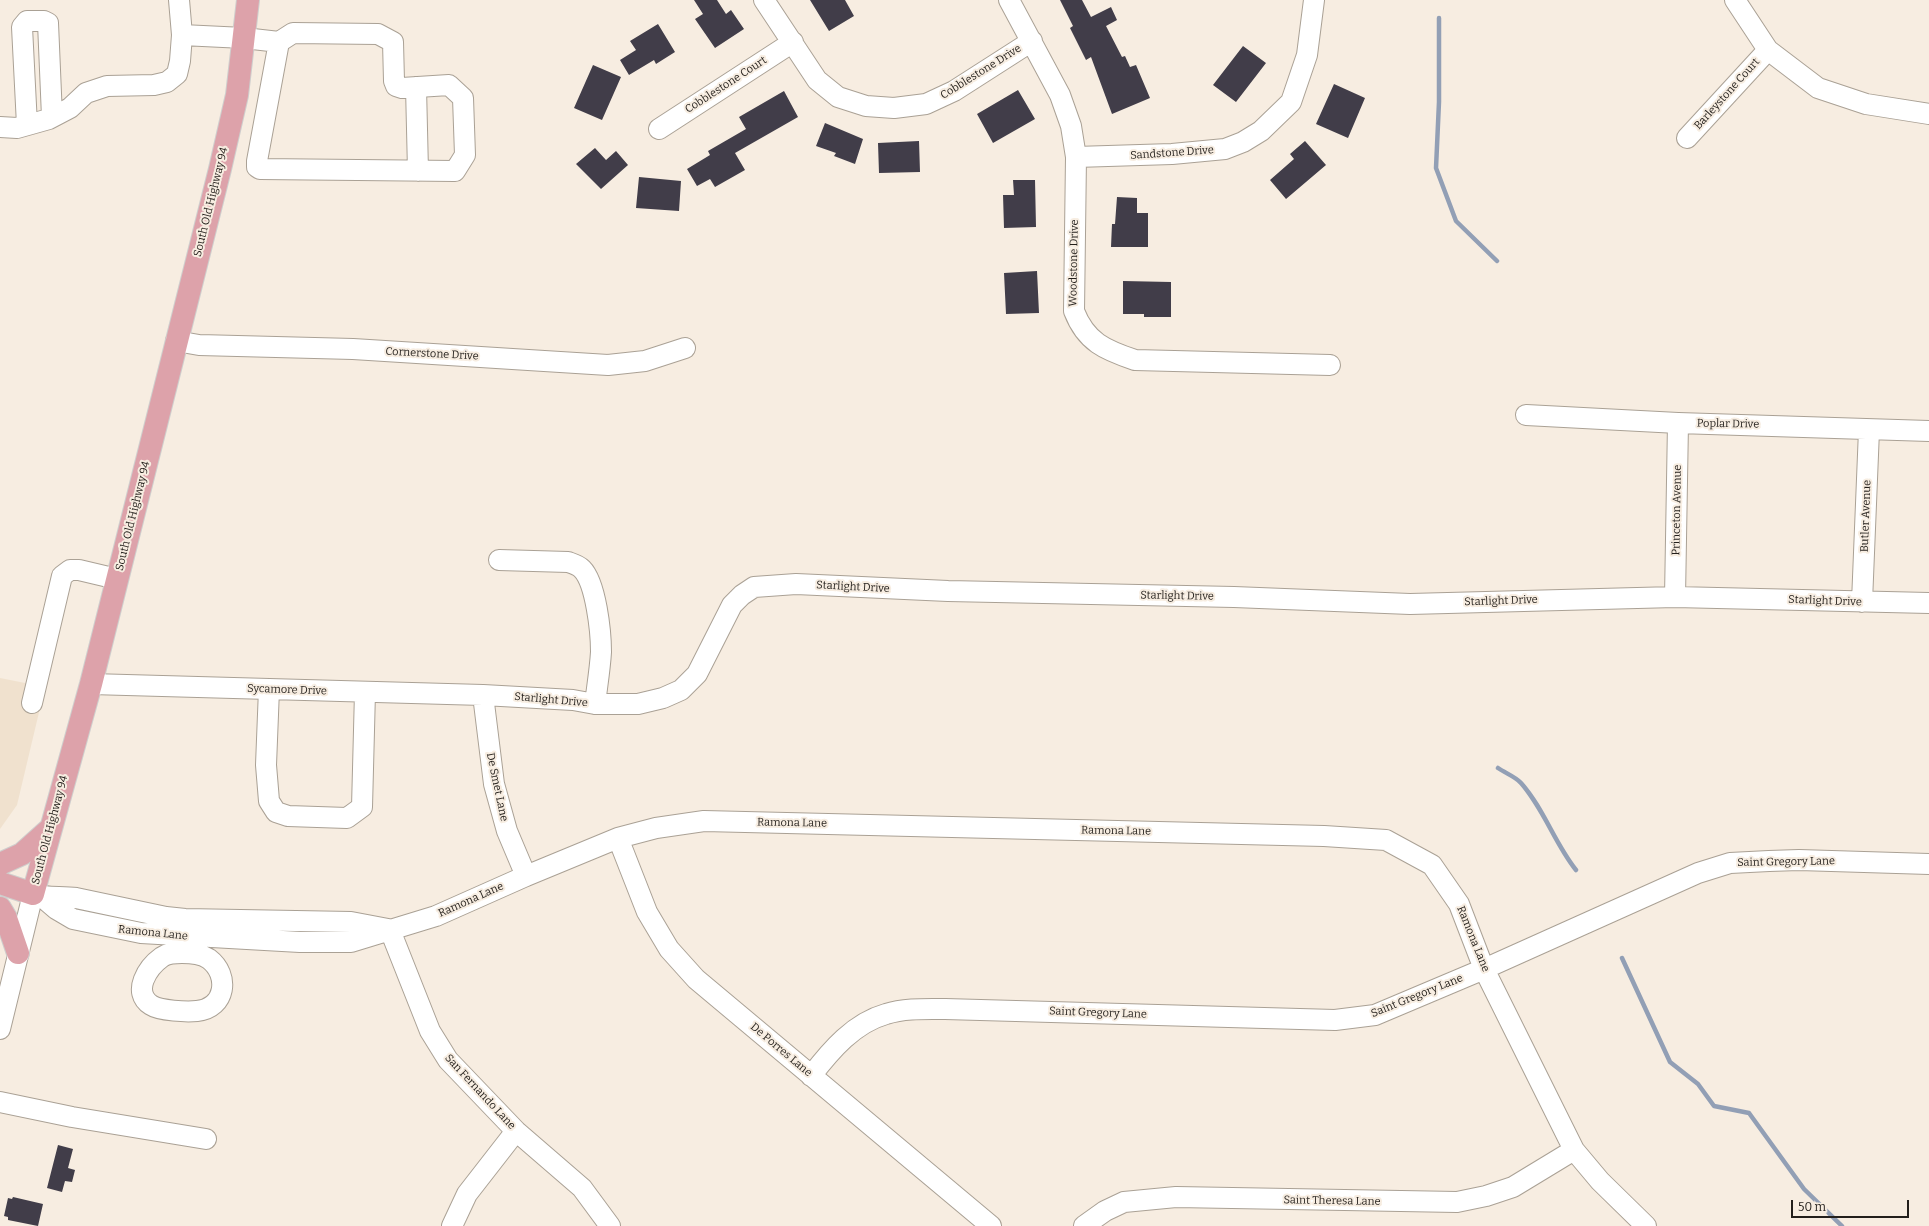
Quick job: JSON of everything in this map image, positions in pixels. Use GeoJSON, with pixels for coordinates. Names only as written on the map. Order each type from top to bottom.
{"type":"FeatureCollection","features":[{"type":"Feature","properties":{"kind":"main road","name":"South Old Highway 94"},"geometry":{"type":"LineString","coordinates":[[38,895],[51,828],[91,684],[235,102],[248,0]]}},
{"type":"Feature","properties":{"kind":"main road"},"geometry":{"type":"LineString","coordinates":[[0,864],[22,854],[51,828]]}},
{"type":"Feature","properties":{"kind":"main road"},"geometry":{"type":"LineString","coordinates":[[0,883],[38,895]]}},
{"type":"Feature","properties":{"kind":"main road"},"geometry":{"type":"LineString","coordinates":[[0,908],[6,918],[18,953]]}},
{"type":"Feature","properties":{"kind":"street"},"geometry":{"type":"LineString","coordinates":[[0,127],[17,128],[52,117],[70,108],[86,93],[107,86],[154,85],[167,82],[177,74],[182,35],[179,0]]}},
{"type":"Feature","properties":{"kind":"street","name":"Cobblestone Drive"},"geometry":{"type":"LineString","coordinates":[[764,0],[817,80],[838,97],[866,106],[894,108],[926,104],[954,91],[1032,41]]}},
{"type":"Feature","properties":{"kind":"street","name":"Woodstone Drive"},"geometry":{"type":"LineString","coordinates":[[1009,0],[1060,95],[1071,126],[1076,157],[1074,312],[1080,327],[1090,338],[1111,352],[1135,360],[1330,365]]}},
{"type":"Feature","properties":{"kind":"street","name":"Sandstone Drive"},"geometry":{"type":"LineString","coordinates":[[1076,157],[1172,154],[1225,149],[1243,142],[1261,131],[1291,102],[1307,55],[1314,0]]}},
{"type":"Feature","properties":{"kind":"street"},"geometry":{"type":"LineString","coordinates":[[1735,0],[1768,50],[1818,88],[1866,104],[1929,114]]}},
{"type":"Feature","properties":{"kind":"street"},"geometry":{"type":"LineString","coordinates":[[27,125],[22,27],[27,21],[44,20],[48,23],[52,117]]}},
{"type":"Feature","properties":{"kind":"street"},"geometry":{"type":"LineString","coordinates":[[182,35],[244,38],[279,42],[293,33],[378,34],[393,42],[394,81],[396,86],[402,88],[448,85],[463,98],[465,155],[455,171],[260,169],[257,161],[279,42]]}},
{"type":"Feature","properties":{"kind":"street","name":"Cobblestone Court"},"geometry":{"type":"LineString","coordinates":[[659,129],[792,42]]}},
{"type":"Feature","properties":{"kind":"street","name":"Barleystone Court"},"geometry":{"type":"LineString","coordinates":[[1687,138],[1768,50]]}},
{"type":"Feature","properties":{"kind":"street"},"geometry":{"type":"LineString","coordinates":[[416,87],[418,171]]}},
{"type":"Feature","properties":{"kind":"street","name":"Cornerstone Drive"},"geometry":{"type":"LineString","coordinates":[[176,341],[199,345],[353,349],[608,364],[644,361],[685,348]]}},
{"type":"Feature","properties":{"kind":"street","name":"Poplar Drive"},"geometry":{"type":"LineString","coordinates":[[1526,415],[1678,423],[1759,424],[1869,430],[1929,431]]}},
{"type":"Feature","properties":{"kind":"street","name":"Princeton Avenue"},"geometry":{"type":"LineString","coordinates":[[1675,596],[1678,423]]}},
{"type":"Feature","properties":{"kind":"street","name":"Butler Avenue"},"geometry":{"type":"LineString","coordinates":[[1862,602],[1869,430]]}},
{"type":"Feature","properties":{"kind":"street"},"geometry":{"type":"LineString","coordinates":[[499,560],[568,562],[576,564],[583,570],[590,581],[596,600],[601,652],[595,704]]}},
{"type":"Feature","properties":{"kind":"street"},"geometry":{"type":"LineString","coordinates":[[32,703],[62,576],[70,570],[79,570],[117,579]]}},
{"type":"Feature","properties":{"kind":"street","name":"Starlight Drive"},"geometry":{"type":"LineString","coordinates":[[483,695],[573,700],[595,704],[638,704],[663,698],[681,690],[697,674],[732,605],[742,595],[754,587],[796,584],[948,591],[1234,597],[1410,604],[1675,596],[1929,603]]}},
{"type":"Feature","properties":{"kind":"street","name":"Sycamore Drive"},"geometry":{"type":"LineString","coordinates":[[91,684],[483,695]]}},
{"type":"Feature","properties":{"kind":"street"},"geometry":{"type":"LineString","coordinates":[[269,689],[266,765],[269,801],[276,812],[288,816],[347,818],[362,807],[365,692]]}},
{"type":"Feature","properties":{"kind":"street","name":"De Smet Lane"},"geometry":{"type":"LineString","coordinates":[[483,695],[494,784],[506,831],[526,876]]}},
{"type":"Feature","properties":{"kind":"street","name":"Ramona Lane"},"geometry":{"type":"LineString","coordinates":[[38,895],[76,898],[166,917],[183,936],[300,942],[351,942],[436,916],[526,876],[618,838],[656,828],[704,821],[1324,836],[1386,840],[1432,865],[1459,904],[1484,970],[1574,1150],[1600,1181],[1646,1226]]}},
{"type":"Feature","properties":{"kind":"street","name":"De Porres Lane"},"geometry":{"type":"LineString","coordinates":[[618,838],[646,912],[669,949],[696,979],[991,1226]]}},
{"type":"Feature","properties":{"kind":"street","name":"Saint Gregory Lane"},"geometry":{"type":"LineString","coordinates":[[811,1076],[823,1061],[854,1030],[886,1014],[908,1009],[1336,1020],[1375,1016],[1484,970],[1684,879],[1730,863],[1799,860],[1929,864]]}},
{"type":"Feature","properties":{"kind":"street","name":"South Old Highway 94"},"geometry":{"type":"LineString","coordinates":[[0,1029],[18,953],[38,895]]}},
{"type":"Feature","properties":{"kind":"street"},"geometry":{"type":"LineString","coordinates":[[300,942],[301,921]]}},
{"type":"Feature","properties":{"kind":"street","name":"Ramona Lane"},"geometry":{"type":"LineString","coordinates":[[183,936],[301,921],[351,922],[390,930]]}},
{"type":"Feature","properties":{"kind":"street","name":"San Fernando Lane"},"geometry":{"type":"LineString","coordinates":[[390,930],[430,1031],[448,1060],[516,1131],[582,1188],[610,1226]]}},
{"type":"Feature","properties":{"kind":"street"},"geometry":{"type":"LineString","coordinates":[[0,1102],[72,1117],[206,1139]]}},
{"type":"Feature","properties":{"kind":"street"},"geometry":{"type":"LineString","coordinates":[[452,1226],[467,1194],[516,1131]]}},
{"type":"Feature","properties":{"kind":"street","name":"Saint Theresa Lane"},"geometry":{"type":"LineString","coordinates":[[1084,1226],[1105,1211],[1124,1202],[1176,1197],[1457,1202],[1486,1196],[1514,1187],[1574,1150]]}},
{"type":"Feature","properties":{"kind":"shaded area"},"geometry":{"type":"Polygon","coordinates":[[[0,678],[45,687],[17,805],[0,829],[0,678]]]}},
{"type":"Feature","properties":{"kind":"building"},"geometry":{"type":"Polygon","coordinates":[[[694,0],[717,0],[726,14],[731,10],[744,29],[715,48],[695,19],[703,14],[694,0]]]}},
{"type":"Feature","properties":{"kind":"building"},"geometry":{"type":"Polygon","coordinates":[[[810,0],[845,0],[854,16],[829,31],[810,0]]]}},
{"type":"Feature","properties":{"kind":"building"},"geometry":{"type":"Polygon","coordinates":[[[1060,0],[1082,0],[1091,17],[1111,7],[1117,20],[1106,26],[1122,57],[1125,56],[1130,67],[1136,65],[1150,98],[1112,114],[1091,57],[1086,60],[1070,28],[1073,26],[1060,0]]]}},
{"type":"Feature","properties":{"kind":"building"},"geometry":{"type":"Polygon","coordinates":[[[658,24],[675,52],[656,64],[654,60],[629,75],[620,60],[636,50],[630,41],[658,24]]]}},
{"type":"Feature","properties":{"kind":"building"},"geometry":{"type":"Polygon","coordinates":[[[1243,46],[1266,63],[1236,102],[1213,85],[1243,46]]]}},
{"type":"Feature","properties":{"kind":"building"},"geometry":{"type":"Polygon","coordinates":[[[593,65],[621,77],[602,120],[574,108],[593,65]]]}},
{"type":"Feature","properties":{"kind":"building"},"geometry":{"type":"Polygon","coordinates":[[[1334,84],[1365,98],[1348,138],[1316,124],[1334,84]]]}},
{"type":"Feature","properties":{"kind":"building"},"geometry":{"type":"Polygon","coordinates":[[[1018,90],[1035,119],[993,143],[977,114],[1018,90]]]}},
{"type":"Feature","properties":{"kind":"building"},"geometry":{"type":"Polygon","coordinates":[[[784,91],[798,117],[735,153],[745,170],[715,187],[710,179],[697,186],[687,169],[710,155],[708,151],[746,129],[739,117],[784,91]]]}},
{"type":"Feature","properties":{"kind":"building"},"geometry":{"type":"Polygon","coordinates":[[[825,123],[863,139],[855,164],[834,156],[836,153],[816,146],[825,123]]]}},
{"type":"Feature","properties":{"kind":"building"},"geometry":{"type":"Polygon","coordinates":[[[919,141],[920,172],[879,173],[878,143],[919,141]]]}},
{"type":"Feature","properties":{"kind":"building"},"geometry":{"type":"Polygon","coordinates":[[[1305,141],[1326,165],[1286,199],[1270,180],[1294,159],[1290,154],[1305,141]]]}},
{"type":"Feature","properties":{"kind":"building"},"geometry":{"type":"Polygon","coordinates":[[[595,148],[606,160],[616,151],[628,165],[601,189],[576,164],[595,148]]]}},
{"type":"Feature","properties":{"kind":"building"},"geometry":{"type":"Polygon","coordinates":[[[639,177],[681,181],[679,211],[636,208],[639,177]]]}},
{"type":"Feature","properties":{"kind":"building"},"geometry":{"type":"Polygon","coordinates":[[[1013,180],[1035,180],[1036,227],[1004,228],[1003,195],[1014,195],[1013,180]]]}},
{"type":"Feature","properties":{"kind":"building"},"geometry":{"type":"Polygon","coordinates":[[[1117,197],[1137,198],[1137,213],[1148,213],[1148,247],[1111,247],[1112,224],[1115,224],[1117,197]]]}},
{"type":"Feature","properties":{"kind":"building"},"geometry":{"type":"Polygon","coordinates":[[[1037,271],[1039,313],[1006,314],[1004,273],[1037,271]]]}},
{"type":"Feature","properties":{"kind":"building"},"geometry":{"type":"Polygon","coordinates":[[[1123,281],[1171,282],[1171,317],[1144,317],[1144,314],[1123,314],[1123,281]]]}},
{"type":"Feature","properties":{"kind":"building"},"geometry":{"type":"Polygon","coordinates":[[[58,1145],[73,1149],[68,1168],[75,1170],[72,1182],[65,1181],[62,1192],[47,1188],[58,1145]]]}},
{"type":"Feature","properties":{"kind":"building"},"geometry":{"type":"Polygon","coordinates":[[[13,1197],[43,1204],[38,1226],[8,1220],[8,1217],[4,1216],[8,1198],[12,1199],[13,1197]]]}},
{"type":"Feature","properties":{"kind":"waterway"},"geometry":{"type":"LineString","coordinates":[[1439,18],[1439,102],[1436,168],[1456,221],[1497,261]]}},
{"type":"Feature","properties":{"kind":"waterway"},"geometry":{"type":"LineString","coordinates":[[1498,768],[1519,781],[1529,793],[1576,870]]}},
{"type":"Feature","properties":{"kind":"waterway"},"geometry":{"type":"LineString","coordinates":[[1622,958],[1670,1062],[1698,1084],[1714,1106],[1749,1113],[1804,1189],[1842,1226]]}}]}
